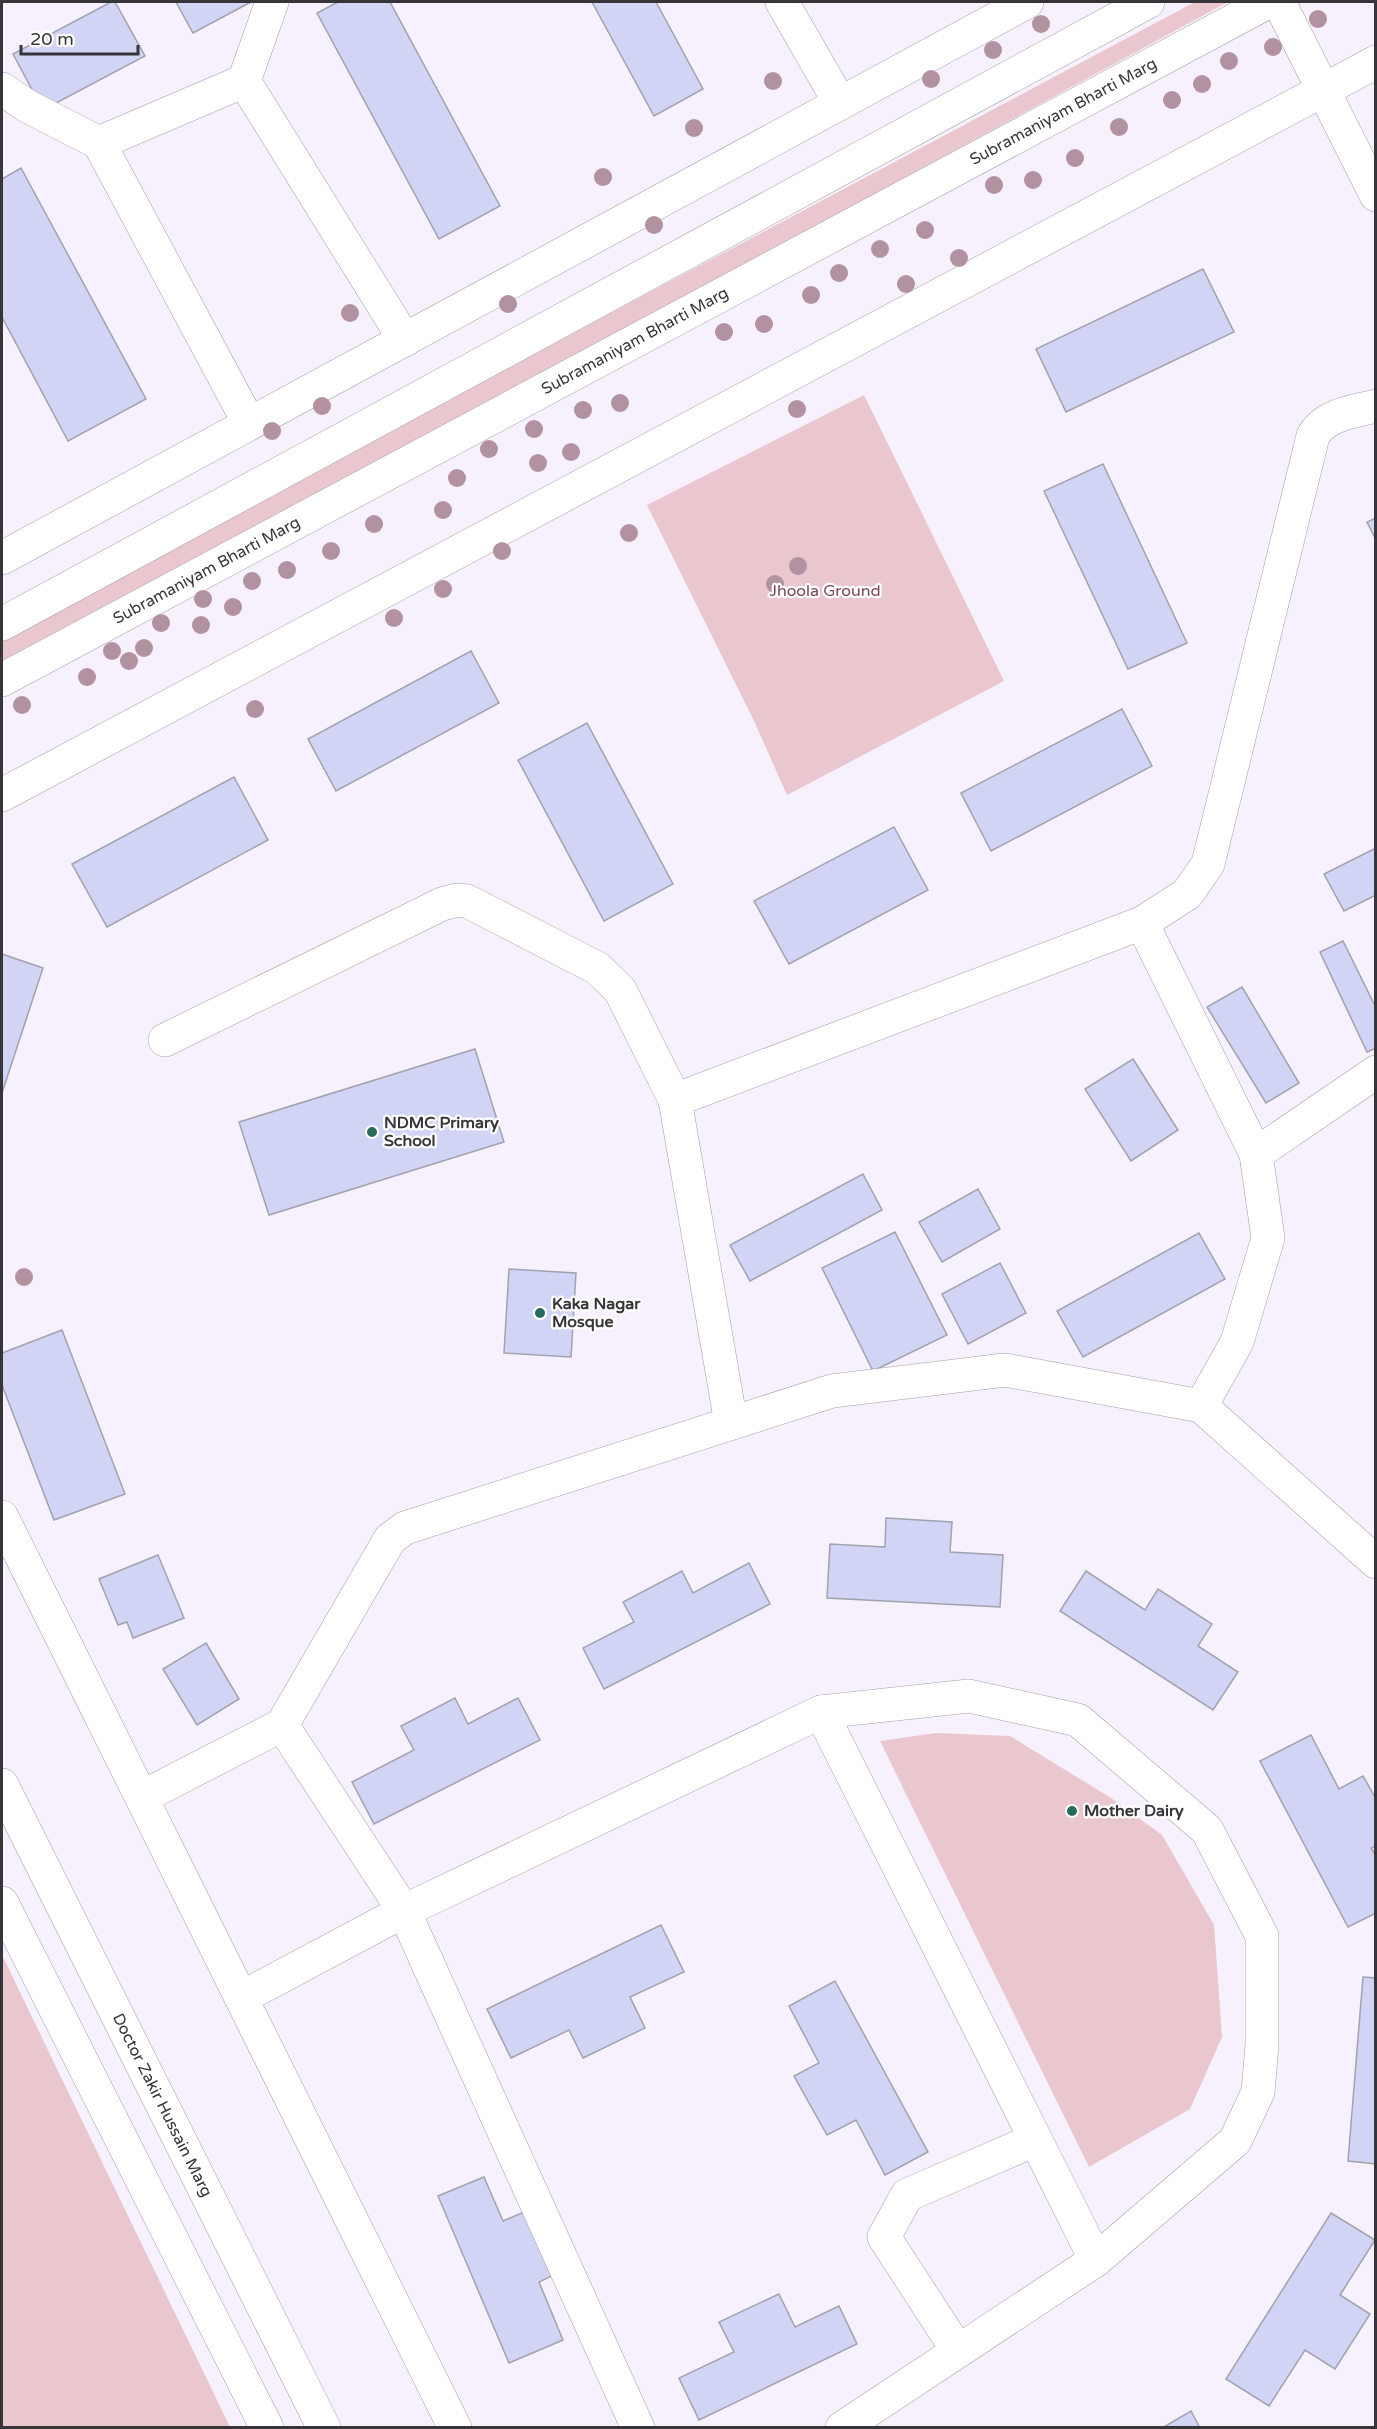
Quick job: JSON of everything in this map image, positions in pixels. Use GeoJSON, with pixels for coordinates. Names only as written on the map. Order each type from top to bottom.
{"type":"FeatureCollection","features":[{"type":"Feature","properties":{"kind":"street"},"geometry":{"type":"LineString","coordinates":[[99,143],[244,81],[272,2]]}},
{"type":"Feature","properties":{"kind":"street"},"geometry":{"type":"LineString","coordinates":[[783,2],[840,103]]}},
{"type":"Feature","properties":{"kind":"street"},"geometry":{"type":"LineString","coordinates":[[2,558],[1027,2]]}},
{"type":"Feature","properties":{"kind":"street"},"geometry":{"type":"LineString","coordinates":[[2,624],[1148,2]]}},
{"type":"Feature","properties":{"kind":"street","name":"Subramaniyam Bharti Marg"},"geometry":{"type":"LineString","coordinates":[[2,680],[1268,2]]}},
{"type":"Feature","properties":{"kind":"street"},"geometry":{"type":"LineString","coordinates":[[1279,2],[1376,195]]}},
{"type":"Feature","properties":{"kind":"street"},"geometry":{"type":"LineString","coordinates":[[2,795],[1376,62]]}},
{"type":"Feature","properties":{"kind":"street"},"geometry":{"type":"LineString","coordinates":[[244,81],[405,340]]}},
{"type":"Feature","properties":{"kind":"street"},"geometry":{"type":"LineString","coordinates":[[2,89],[27,106],[99,143],[249,423]]}},
{"type":"Feature","properties":{"kind":"street"},"geometry":{"type":"LineString","coordinates":[[675,1100],[1142,923],[1187,894],[1208,864],[1313,436],[1318,426],[1326,420],[1376,406]]}},
{"type":"Feature","properties":{"kind":"street"},"geometry":{"type":"LineString","coordinates":[[165,1040],[442,904],[457,900],[467,900],[597,968],[620,990],[675,1100],[731,1423]]}},
{"type":"Feature","properties":{"kind":"street"},"geometry":{"type":"LineString","coordinates":[[1142,923],[1256,1154],[1268,1238],[1237,1342],[1201,1406]]}},
{"type":"Feature","properties":{"kind":"street"},"geometry":{"type":"LineString","coordinates":[[1256,1154],[1376,1072]]}},
{"type":"Feature","properties":{"kind":"street"},"geometry":{"type":"LineString","coordinates":[[142,1797],[282,1725],[390,1539],[405,1528],[832,1391],[1005,1370],[1201,1406],[1376,1562]]}},
{"type":"Feature","properties":{"kind":"street"},"geometry":{"type":"LineString","coordinates":[[2,1517],[455,2427]]}},
{"type":"Feature","properties":{"kind":"street"},"geometry":{"type":"LineString","coordinates":[[241,1998],[404,1911],[821,1712],[969,1696],[1078,1720],[1206,1830],[1262,1936],[1262,2045],[1258,2092],[1235,2141],[1096,2260],[842,2427]]}},
{"type":"Feature","properties":{"kind":"street"},"geometry":{"type":"LineString","coordinates":[[821,1712],[1096,2260]]}},
{"type":"Feature","properties":{"kind":"street"},"geometry":{"type":"LineString","coordinates":[[282,1725],[404,1911],[638,2427]]}},
{"type":"Feature","properties":{"kind":"street","name":"Doctor Zakir Hussain Marg"},"geometry":{"type":"LineString","coordinates":[[2,1785],[324,2427]]}},
{"type":"Feature","properties":{"kind":"street"},"geometry":{"type":"LineString","coordinates":[[2,1903],[267,2427]]}},
{"type":"Feature","properties":{"kind":"street"},"geometry":{"type":"LineString","coordinates":[[958,2351],[884,2236],[907,2195],[1035,2140]]}},
{"type":"Feature","properties":{"kind":"green space"},"geometry":{"type":"Polygon","coordinates":[[[1195,2],[1228,2],[730,272],[2,661],[2,637],[1195,2]]]}},
{"type":"Feature","properties":{"kind":"green space","name":"Jhoola Ground"},"geometry":{"type":"Polygon","coordinates":[[[864,395],[1004,681],[787,795],[755,723],[647,505],[864,395]]]}},
{"type":"Feature","properties":{"kind":"green space"},"geometry":{"type":"Polygon","coordinates":[[[936,1733],[1010,1736],[1111,1798],[1162,1835],[1214,1925],[1222,2037],[1190,2109],[1089,2167],[880,1741],[936,1733]]]}},
{"type":"Feature","properties":{"kind":"green space"},"geometry":{"type":"Polygon","coordinates":[[[2,1955],[230,2427],[2,2427],[2,1955]]]}},
{"type":"Feature","properties":{"kind":"building"},"geometry":{"type":"Polygon","coordinates":[[[111,2],[115,2],[145,56],[43,110],[13,54],[111,2]]]}},
{"type":"Feature","properties":{"kind":"building"},"geometry":{"type":"Polygon","coordinates":[[[176,2],[251,2],[193,33],[176,2]]]}},
{"type":"Feature","properties":{"kind":"building"},"geometry":{"type":"Polygon","coordinates":[[[338,2],[390,2],[500,206],[439,239],[317,13],[338,2]]]}},
{"type":"Feature","properties":{"kind":"building"},"geometry":{"type":"Polygon","coordinates":[[[592,2],[656,2],[703,89],[654,116],[592,2]]]}},
{"type":"Feature","properties":{"kind":"building"},"geometry":{"type":"Polygon","coordinates":[[[21,168],[146,399],[68,441],[2,317],[2,179],[21,168]]]}},
{"type":"Feature","properties":{"kind":"building"},"geometry":{"type":"Polygon","coordinates":[[[1203,269],[1234,332],[1066,412],[1036,349],[1203,269]]]}},
{"type":"Feature","properties":{"kind":"building"},"geometry":{"type":"Polygon","coordinates":[[[1103,464],[1187,643],[1128,669],[1044,491],[1103,464]]]}},
{"type":"Feature","properties":{"kind":"building"},"geometry":{"type":"Polygon","coordinates":[[[1376,518],[1376,540],[1367,522],[1376,518]]]}},
{"type":"Feature","properties":{"kind":"building"},"geometry":{"type":"Polygon","coordinates":[[[471,651],[499,703],[336,791],[308,739],[471,651]]]}},
{"type":"Feature","properties":{"kind":"building"},"geometry":{"type":"Polygon","coordinates":[[[1122,709],[1152,766],[991,851],[961,793],[1122,709]]]}},
{"type":"Feature","properties":{"kind":"building"},"geometry":{"type":"Polygon","coordinates":[[[587,723],[673,884],[604,921],[518,760],[587,723]]]}},
{"type":"Feature","properties":{"kind":"building"},"geometry":{"type":"Polygon","coordinates":[[[234,777],[268,840],[107,927],[72,864],[234,777]]]}},
{"type":"Feature","properties":{"kind":"building"},"geometry":{"type":"Polygon","coordinates":[[[894,827],[928,890],[789,964],[754,901],[894,827]]]}},
{"type":"Feature","properties":{"kind":"building"},"geometry":{"type":"Polygon","coordinates":[[[1376,848],[1376,895],[1344,911],[1324,874],[1376,848]]]}},
{"type":"Feature","properties":{"kind":"building"},"geometry":{"type":"Polygon","coordinates":[[[1343,941],[1376,1008],[1376,1048],[1367,1052],[1320,952],[1343,941]]]}},
{"type":"Feature","properties":{"kind":"building"},"geometry":{"type":"Polygon","coordinates":[[[2,954],[43,968],[2,1093],[2,954]]]}},
{"type":"Feature","properties":{"kind":"building"},"geometry":{"type":"Polygon","coordinates":[[[1242,987],[1299,1083],[1266,1103],[1207,1007],[1242,987]]]}},
{"type":"Feature","properties":{"kind":"building","name":"NDMC Primary School"},"geometry":{"type":"Polygon","coordinates":[[[475,1049],[504,1142],[269,1215],[239,1122],[475,1049]]]}},
{"type":"Feature","properties":{"kind":"building"},"geometry":{"type":"Polygon","coordinates":[[[1133,1059],[1178,1130],[1131,1161],[1085,1089],[1133,1059]]]}},
{"type":"Feature","properties":{"kind":"building"},"geometry":{"type":"Polygon","coordinates":[[[863,1174],[882,1210],[750,1281],[730,1245],[863,1174]]]}},
{"type":"Feature","properties":{"kind":"building"},"geometry":{"type":"Polygon","coordinates":[[[978,1189],[1000,1229],[942,1262],[919,1222],[978,1189]]]}},
{"type":"Feature","properties":{"kind":"building"},"geometry":{"type":"Polygon","coordinates":[[[895,1232],[947,1335],[873,1371],[822,1268],[895,1232]]]}},
{"type":"Feature","properties":{"kind":"building"},"geometry":{"type":"Polygon","coordinates":[[[1199,1233],[1225,1279],[1083,1357],[1057,1311],[1199,1233]]]}},
{"type":"Feature","properties":{"kind":"building"},"geometry":{"type":"Polygon","coordinates":[[[1000,1263],[1026,1313],[968,1344],[942,1294],[1000,1263]]]}},
{"type":"Feature","properties":{"kind":"building","name":"Kaka Nagar Mosque"},"geometry":{"type":"Polygon","coordinates":[[[509,1269],[576,1273],[571,1357],[504,1353],[509,1269]]]}},
{"type":"Feature","properties":{"kind":"building"},"geometry":{"type":"Polygon","coordinates":[[[62,1330],[125,1494],[54,1520],[2,1385],[2,1353],[62,1330]]]}},
{"type":"Feature","properties":{"kind":"building"},"geometry":{"type":"Polygon","coordinates":[[[886,1518],[952,1522],[950,1552],[1003,1555],[1000,1607],[827,1598],[830,1544],[885,1547],[886,1518]]]}},
{"type":"Feature","properties":{"kind":"building"},"geometry":{"type":"Polygon","coordinates":[[[158,1555],[184,1618],[133,1638],[127,1622],[118,1625],[99,1579],[158,1555]]]}},
{"type":"Feature","properties":{"kind":"building"},"geometry":{"type":"Polygon","coordinates":[[[749,1563],[770,1604],[604,1689],[583,1648],[634,1622],[623,1602],[682,1571],[693,1593],[749,1563]]]}},
{"type":"Feature","properties":{"kind":"building"},"geometry":{"type":"Polygon","coordinates":[[[1086,1571],[1145,1610],[1158,1589],[1212,1624],[1198,1646],[1238,1672],[1213,1710],[1060,1611],[1086,1571]]]}},
{"type":"Feature","properties":{"kind":"building"},"geometry":{"type":"Polygon","coordinates":[[[206,1643],[239,1699],[197,1725],[163,1669],[206,1643]]]}},
{"type":"Feature","properties":{"kind":"building"},"geometry":{"type":"Polygon","coordinates":[[[455,1698],[468,1724],[518,1698],[540,1740],[374,1824],[352,1782],[414,1750],[401,1726],[455,1698]]]}},
{"type":"Feature","properties":{"kind":"building"},"geometry":{"type":"Polygon","coordinates":[[[1311,1735],[1339,1789],[1363,1776],[1376,1799],[1376,1846],[1371,1848],[1376,1856],[1376,1913],[1348,1927],[1260,1761],[1311,1735]]]}},
{"type":"Feature","properties":{"kind":"building"},"geometry":{"type":"Polygon","coordinates":[[[661,1925],[684,1972],[630,1997],[645,2028],[583,2058],[569,2030],[511,2058],[487,2009],[661,1925]]]}},
{"type":"Feature","properties":{"kind":"building"},"geometry":{"type":"Polygon","coordinates":[[[1363,1977],[1376,1978],[1376,2164],[1348,2161],[1363,1977]]]}},
{"type":"Feature","properties":{"kind":"building"},"geometry":{"type":"Polygon","coordinates":[[[835,1981],[928,2152],[885,2175],[856,2120],[827,2135],[794,2076],[819,2063],[789,2006],[835,1981]]]}},
{"type":"Feature","properties":{"kind":"building"},"geometry":{"type":"Polygon","coordinates":[[[484,2177],[503,2221],[536,2207],[562,2271],[539,2282],[563,2340],[509,2363],[438,2196],[484,2177]]]}},
{"type":"Feature","properties":{"kind":"building"},"geometry":{"type":"Polygon","coordinates":[[[1331,2213],[1375,2240],[1340,2295],[1370,2314],[1335,2369],[1305,2350],[1269,2406],[1226,2379],[1331,2213]]]}},
{"type":"Feature","properties":{"kind":"building"},"geometry":{"type":"Polygon","coordinates":[[[779,2294],[795,2327],[839,2306],[857,2344],[699,2420],[679,2378],[734,2352],[719,2322],[779,2294]]]}},
{"type":"Feature","properties":{"kind":"building"},"geometry":{"type":"Polygon","coordinates":[[[1191,2411],[1200,2428],[1162,2428],[1191,2411]]]}},
{"type":"Feature","properties":{"kind":"place","name":"NDMC Primary School"},"geometry":{"type":"Point","coordinates":[372,1132]}},
{"type":"Feature","properties":{"kind":"place","name":"Kaka Nagar Mosque"},"geometry":{"type":"Point","coordinates":[540,1313]}},
{"type":"Feature","properties":{"kind":"place","name":"Mother Dairy"},"geometry":{"type":"Point","coordinates":[1072,1811]}}]}
